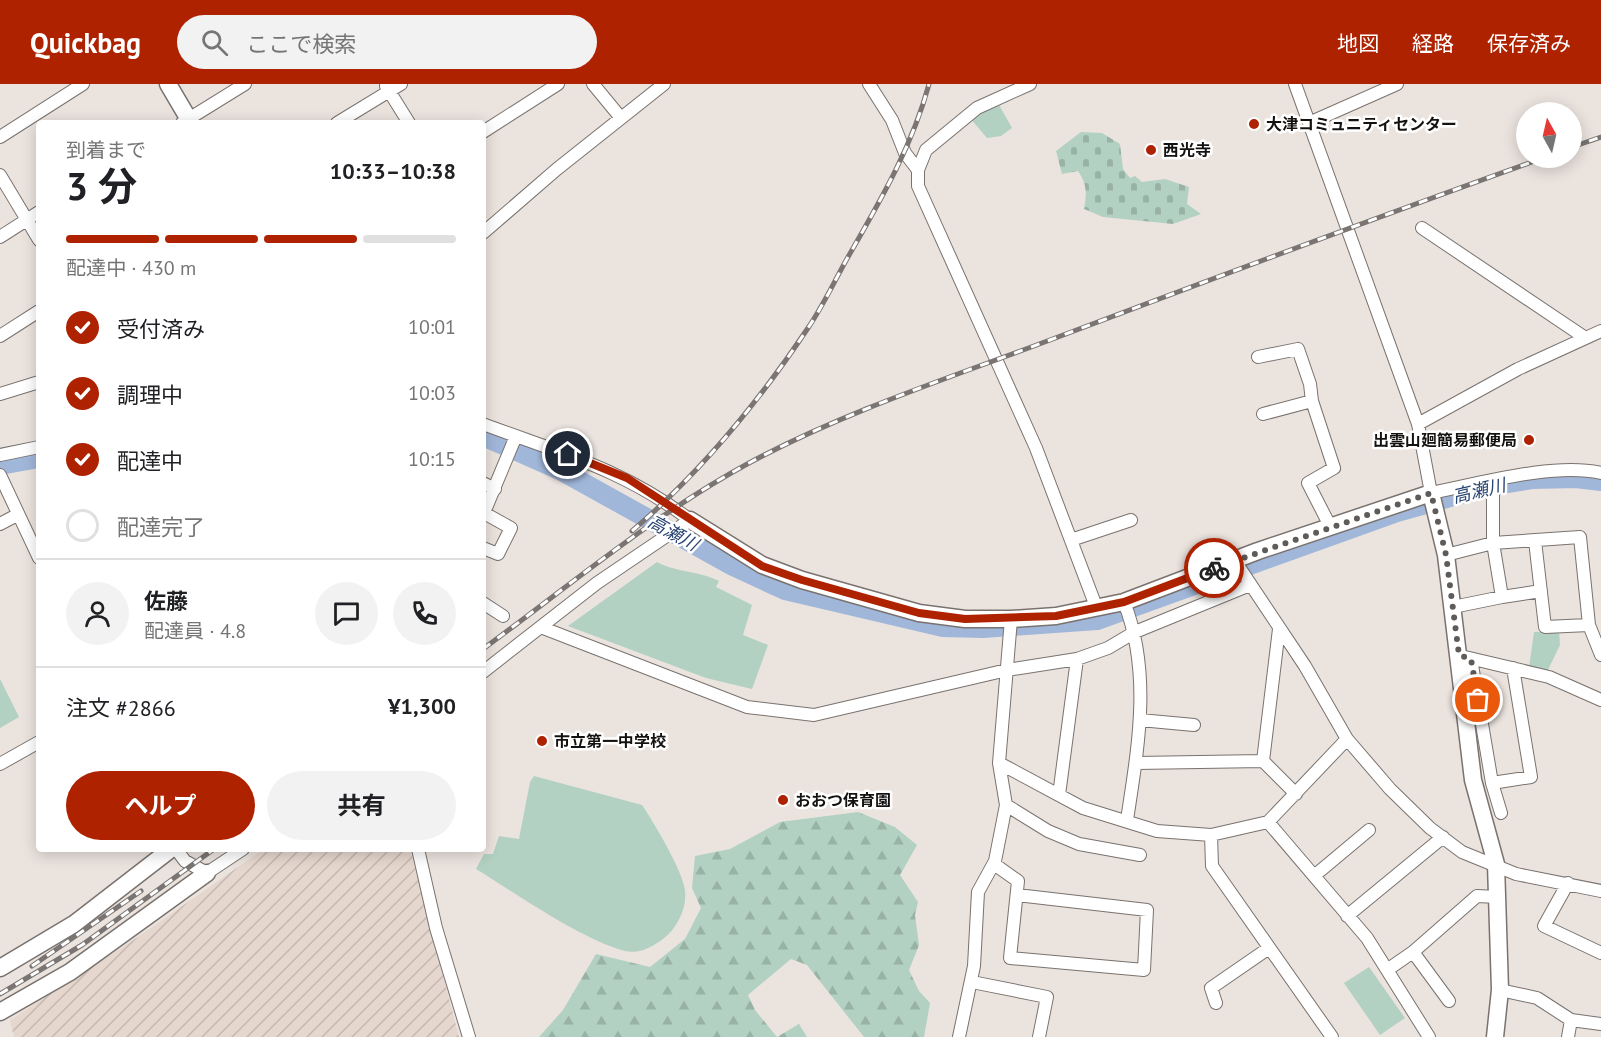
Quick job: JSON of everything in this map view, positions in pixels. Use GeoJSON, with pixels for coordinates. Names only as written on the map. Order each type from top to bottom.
{"type":"FeatureCollection","features":[{"type":"Feature","properties":{"kind":"street"},"geometry":{"type":"LineString","coordinates":[[0,137],[83,84]]}},
{"type":"Feature","properties":{"kind":"street"},"geometry":{"type":"LineString","coordinates":[[168,84],[186,120]]}},
{"type":"Feature","properties":{"kind":"street"},"geometry":{"type":"LineString","coordinates":[[190,120],[245,84]]}},
{"type":"Feature","properties":{"kind":"street"},"geometry":{"type":"LineString","coordinates":[[341,120],[387,88],[401,84]]}},
{"type":"Feature","properties":{"kind":"street"},"geometry":{"type":"LineString","coordinates":[[486,130],[558,84]]}},
{"type":"Feature","properties":{"kind":"street"},"geometry":{"type":"LineString","coordinates":[[593,84],[621,118]]}},
{"type":"Feature","properties":{"kind":"street"},"geometry":{"type":"LineString","coordinates":[[486,229],[664,84]]}},
{"type":"Feature","properties":{"kind":"street"},"geometry":{"type":"LineString","coordinates":[[869,84],[892,120],[905,153],[918,170]]}},
{"type":"Feature","properties":{"kind":"street"},"geometry":{"type":"LineString","coordinates":[[1030,84],[977,108],[926,150],[918,170],[918,186],[1036,448],[1097,609]]}},
{"type":"Feature","properties":{"kind":"street"},"geometry":{"type":"LineString","coordinates":[[1295,84],[1418,424],[1446,555],[1452,607],[1492,783],[1501,813]]}},
{"type":"Feature","properties":{"kind":"street"},"geometry":{"type":"LineString","coordinates":[[1309,123],[1398,84]]}},
{"type":"Feature","properties":{"kind":"street"},"geometry":{"type":"LineString","coordinates":[[387,88],[407,120]]}},
{"type":"Feature","properties":{"kind":"street"},"geometry":{"type":"LineString","coordinates":[[0,176],[36,235]]}},
{"type":"Feature","properties":{"kind":"street"},"geometry":{"type":"LineString","coordinates":[[0,237],[36,214]]}},
{"type":"Feature","properties":{"kind":"street"},"geometry":{"type":"LineString","coordinates":[[1422,228],[1584,337]]}},
{"type":"Feature","properties":{"kind":"street"},"geometry":{"type":"LineString","coordinates":[[0,336],[36,313]]}},
{"type":"Feature","properties":{"kind":"street"},"geometry":{"type":"LineString","coordinates":[[1418,424],[1584,337],[1601,331]]}},
{"type":"Feature","properties":{"kind":"street"},"geometry":{"type":"LineString","coordinates":[[1257,357],[1298,349],[1334,468],[1308,483],[1330,526]]}},
{"type":"Feature","properties":{"kind":"street"},"geometry":{"type":"LineString","coordinates":[[0,394],[36,383]]}},
{"type":"Feature","properties":{"kind":"street"},"geometry":{"type":"LineString","coordinates":[[1263,414],[1312,401]]}},
{"type":"Feature","properties":{"kind":"street"},"geometry":{"type":"LineString","coordinates":[[486,425],[585,459],[627,478],[762,566],[802,580],[919,613],[965,619],[1056,616],[1097,609],[1124,602],[1330,526],[1431,493],[1526,475],[1564,472],[1601,473]]}},
{"type":"Feature","properties":{"kind":"street"},"geometry":{"type":"LineString","coordinates":[[489,486],[516,436]]}},
{"type":"Feature","properties":{"kind":"street"},"geometry":{"type":"LineString","coordinates":[[0,455],[36,448]]}},
{"type":"Feature","properties":{"kind":"street"},"geometry":{"type":"LineString","coordinates":[[0,475],[36,552]]}},
{"type":"Feature","properties":{"kind":"street"},"geometry":{"type":"LineString","coordinates":[[1492,492],[1493,543],[1502,597]]}},
{"type":"Feature","properties":{"kind":"street"},"geometry":{"type":"LineString","coordinates":[[0,524],[17,514]]}},
{"type":"Feature","properties":{"kind":"street"},"geometry":{"type":"LineString","coordinates":[[486,516],[511,528],[498,554],[486,549]]}},
{"type":"Feature","properties":{"kind":"street"},"geometry":{"type":"LineString","coordinates":[[486,670],[543,628],[597,583],[690,520]]}},
{"type":"Feature","properties":{"kind":"street"},"geometry":{"type":"LineString","coordinates":[[1071,540],[1131,520]]}},
{"type":"Feature","properties":{"kind":"street"},"geometry":{"type":"LineString","coordinates":[[1446,555],[1493,543],[1581,537],[1589,625],[1601,655]]}},
{"type":"Feature","properties":{"kind":"street"},"geometry":{"type":"LineString","coordinates":[[1535,541],[1545,627],[1589,625]]}},
{"type":"Feature","properties":{"kind":"street"},"geometry":{"type":"LineString","coordinates":[[1235,561],[1305,666],[1347,739],[1390,789],[1443,837],[1462,852],[1516,874],[1601,891]]}},
{"type":"Feature","properties":{"kind":"street"},"geometry":{"type":"LineString","coordinates":[[543,628],[747,707],[813,715],[1007,670],[1077,660],[1108,648],[1135,632],[1250,585]]}},
{"type":"Feature","properties":{"kind":"street"},"geometry":{"type":"LineString","coordinates":[[1452,607],[1541,591]]}},
{"type":"Feature","properties":{"kind":"street"},"geometry":{"type":"LineString","coordinates":[[1124,602],[1135,632],[1143,692],[1136,763],[1127,820]]}},
{"type":"Feature","properties":{"kind":"street"},"geometry":{"type":"LineString","coordinates":[[486,605],[502,616]]}},
{"type":"Feature","properties":{"kind":"street"},"geometry":{"type":"LineString","coordinates":[[959,1037],[972,982],[978,892],[994,864],[1006,805],[999,764],[1011,619]]}},
{"type":"Feature","properties":{"kind":"street"},"geometry":{"type":"LineString","coordinates":[[1263,761],[1279,629]]}},
{"type":"Feature","properties":{"kind":"street"},"geometry":{"type":"LineString","coordinates":[[1465,657],[1549,677],[1601,700]]}},
{"type":"Feature","properties":{"kind":"street"},"geometry":{"type":"LineString","coordinates":[[1465,657],[1473,780],[1496,864],[1500,990],[1495,1037]]}},
{"type":"Feature","properties":{"kind":"street"},"geometry":{"type":"LineString","coordinates":[[1059,795],[1077,660]]}},
{"type":"Feature","properties":{"kind":"street"},"geometry":{"type":"LineString","coordinates":[[1492,783],[1530,777],[1513,668]]}},
{"type":"Feature","properties":{"kind":"street"},"geometry":{"type":"LineString","coordinates":[[1140,720],[1194,725]]}},
{"type":"Feature","properties":{"kind":"street"},"geometry":{"type":"LineString","coordinates":[[999,764],[1083,808],[1157,831],[1211,835],[1268,822],[1347,739]]}},
{"type":"Feature","properties":{"kind":"street"},"geometry":{"type":"LineString","coordinates":[[0,764],[36,744]]}},
{"type":"Feature","properties":{"kind":"street"},"geometry":{"type":"LineString","coordinates":[[1136,763],[1263,761],[1296,794]]}},
{"type":"Feature","properties":{"kind":"street"},"geometry":{"type":"LineString","coordinates":[[1006,805],[1048,831],[1079,844],[1140,855]]}},
{"type":"Feature","properties":{"kind":"street"},"geometry":{"type":"LineString","coordinates":[[1268,822],[1367,938],[1429,1037]]}},
{"type":"Feature","properties":{"kind":"street"},"geometry":{"type":"LineString","coordinates":[[1314,876],[1370,830]]}},
{"type":"Feature","properties":{"kind":"street"},"geometry":{"type":"LineString","coordinates":[[1211,835],[1212,866],[1332,1037]]}},
{"type":"Feature","properties":{"kind":"street"},"geometry":{"type":"LineString","coordinates":[[1347,915],[1443,837]]}},
{"type":"Feature","properties":{"kind":"street"},"geometry":{"type":"LineString","coordinates":[[0,968],[74,924],[167,852]]}},
{"type":"Feature","properties":{"kind":"street"},"geometry":{"type":"LineString","coordinates":[[178,852],[185,861],[207,873]]}},
{"type":"Feature","properties":{"kind":"street"},"geometry":{"type":"LineString","coordinates":[[0,1012],[70,972],[238,852]]}},
{"type":"Feature","properties":{"kind":"street"},"geometry":{"type":"LineString","coordinates":[[419,852],[436,928],[469,1037]]}},
{"type":"Feature","properties":{"kind":"street"},"geometry":{"type":"LineString","coordinates":[[994,864],[1018,881],[1010,958],[1144,970],[1147,910],[1017,895]]}},
{"type":"Feature","properties":{"kind":"street"},"geometry":{"type":"LineString","coordinates":[[1568,884],[1544,926],[1601,953]]}},
{"type":"Feature","properties":{"kind":"street"},"geometry":{"type":"LineString","coordinates":[[1387,970],[1413,952],[1477,896],[1497,897]]}},
{"type":"Feature","properties":{"kind":"street"},"geometry":{"type":"LineString","coordinates":[[1216,1003],[1211,988],[1269,948]]}},
{"type":"Feature","properties":{"kind":"street"},"geometry":{"type":"LineString","coordinates":[[1413,952],[1449,1000]]}},
{"type":"Feature","properties":{"kind":"street"},"geometry":{"type":"LineString","coordinates":[[972,982],[1047,997],[1039,1037]]}},
{"type":"Feature","properties":{"kind":"street"},"geometry":{"type":"LineString","coordinates":[[1500,990],[1537,998],[1571,1020],[1601,1024]]}},
{"type":"Feature","properties":{"kind":"street"},"geometry":{"type":"LineString","coordinates":[[1568,1037],[1571,1020]]}},
{"type":"Feature","properties":{"kind":"shaded area"},"geometry":{"type":"Polygon","coordinates":[[[260,852],[411,852],[459,1037],[14,1037],[10,1020],[132,941],[260,852]]]}},
{"type":"Feature","properties":{"kind":"green space"},"geometry":{"type":"Polygon","coordinates":[[[998,103],[1012,128],[1001,136],[987,138],[970,118],[998,103]]]}},
{"type":"Feature","properties":{"kind":"green space"},"geometry":{"type":"Polygon","coordinates":[[[1081,132],[1102,133],[1120,144],[1123,169],[1130,178],[1135,176],[1142,182],[1165,179],[1189,187],[1187,204],[1201,214],[1173,224],[1103,217],[1084,209],[1086,193],[1083,180],[1078,171],[1062,174],[1056,151],[1081,132]]]}},
{"type":"Feature","properties":{"kind":"green space"},"geometry":{"type":"Polygon","coordinates":[[[657,562],[719,581],[716,587],[752,605],[743,635],[768,645],[752,689],[706,678],[568,626],[657,562]]]}},
{"type":"Feature","properties":{"kind":"green space"},"geometry":{"type":"Polygon","coordinates":[[[1559,631],[1560,645],[1547,672],[1529,668],[1534,632],[1559,631]]]}},
{"type":"Feature","properties":{"kind":"green space"},"geometry":{"type":"Polygon","coordinates":[[[0,679],[19,717],[0,728],[0,679]]]}},
{"type":"Feature","properties":{"kind":"green space"},"geometry":{"type":"Polygon","coordinates":[[[534,776],[642,805],[674,860],[685,891],[680,918],[663,939],[636,952],[608,945],[569,927],[476,869],[484,854],[493,854],[499,836],[519,839],[530,782],[534,776]]]}},
{"type":"Feature","properties":{"kind":"green space"},"geometry":{"type":"Polygon","coordinates":[[[858,812],[895,827],[917,845],[900,875],[918,902],[915,915],[919,945],[909,970],[919,991],[930,1003],[924,1037],[864,1037],[807,965],[791,959],[748,995],[755,1010],[777,1037],[539,1037],[563,1010],[596,954],[650,967],[685,939],[701,908],[692,888],[695,856],[730,849],[780,822],[858,812]]]}},
{"type":"Feature","properties":{"kind":"green space"},"geometry":{"type":"Polygon","coordinates":[[[1369,967],[1405,1018],[1380,1035],[1344,983],[1369,967]]]}},
{"type":"Feature","properties":{"kind":"green space"},"geometry":{"type":"Polygon","coordinates":[[[799,1024],[807,1037],[777,1037],[799,1024]]]}},
{"type":"Feature","properties":{"kind":"waterway","name":"高瀬川"},"geometry":{"type":"LineString","coordinates":[[486,437],[560,470],[733,566],[785,590],[943,627],[983,628],[1097,620],[1394,513],[1454,496],[1533,479],[1576,478],[1601,481]]}},
{"type":"Feature","properties":{"kind":"waterway","name":"高瀬川"},"geometry":{"type":"LineString","coordinates":[[0,465],[36,459]]}},
{"type":"Feature","properties":{"kind":"railway"},"geometry":{"type":"LineString","coordinates":[[632,531],[657,509],[727,436],[769,383],[808,328],[894,173],[914,130],[929,84]]}},
{"type":"Feature","properties":{"kind":"railway"},"geometry":{"type":"LineString","coordinates":[[1582,144],[1601,137]]}},
{"type":"Feature","properties":{"kind":"railway"},"geometry":{"type":"LineString","coordinates":[[486,647],[646,527],[714,483],[785,445],[935,382],[1516,168]]}},
{"type":"Feature","properties":{"kind":"railway"},"geometry":{"type":"LineString","coordinates":[[0,994],[82,945],[210,852]]}},
{"type":"Feature","properties":{"kind":"railway"},"geometry":{"type":"LineString","coordinates":[[32,966],[141,891]]}},
{"type":"Feature","properties":{"kind":"way so far"},"geometry":{"type":"LineString","coordinates":[[1214,568],[1330,526],[1431,493],[1446,555],[1459,655],[1471,659],[1478,700]]}},
{"type":"Feature","properties":{"kind":"place","name":"大津コミュニティセンター"},"geometry":{"type":"Point","coordinates":[1254,124]}},
{"type":"Feature","properties":{"kind":"place","name":"西光寺"},"geometry":{"type":"Point","coordinates":[1151,150]}},
{"type":"Feature","properties":{"kind":"place","name":"出雲山廻簡易郵便局"},"geometry":{"type":"Point","coordinates":[1529,440]}},
{"type":"Feature","properties":{"kind":"place","name":"市立第一中学校"},"geometry":{"type":"Point","coordinates":[542,741]}},
{"type":"Feature","properties":{"kind":"place","name":"おおつ保育園"},"geometry":{"type":"Point","coordinates":[783,800]}},
{"type":"Feature","properties":{"kind":"route"},"geometry":{"type":"LineString","coordinates":[[568,454],[627,478],[762,566],[802,580],[919,613],[965,619],[1056,616],[1124,602],[1214,568]]}}]}
